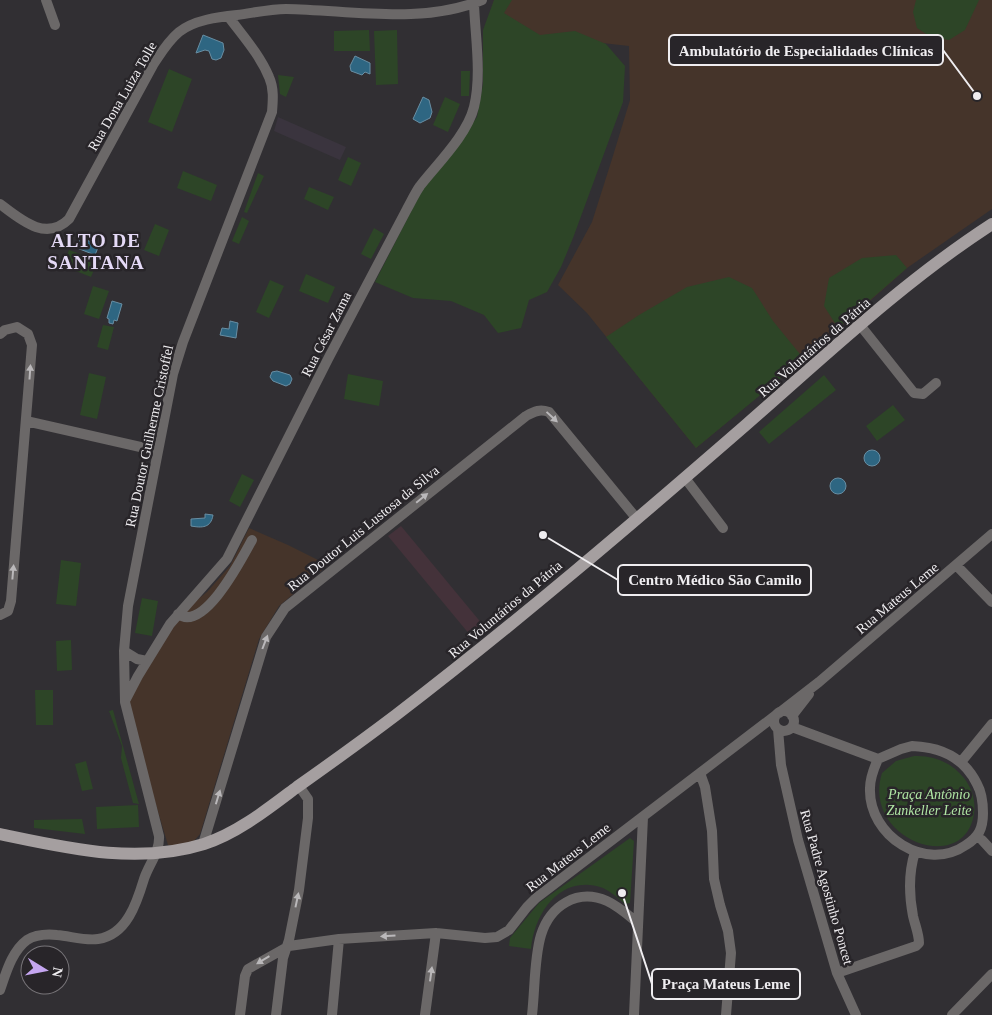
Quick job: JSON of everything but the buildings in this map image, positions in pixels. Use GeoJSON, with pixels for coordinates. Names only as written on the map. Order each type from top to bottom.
{"type":"FeatureCollection","features":[{"type":"Feature","properties":{"kind":"main road","name":"Rua Voluntários da Pátria"},"geometry":{"type":"LineString","coordinates":[[0,834],[77,850],[155,854],[204,844],[243,824],[343,756],[464,663],[637,519],[860,325],[956,248],[992,224]]}},
{"type":"Feature","properties":{"kind":"street"},"geometry":{"type":"LineString","coordinates":[[46,0],[55,25]]}},
{"type":"Feature","properties":{"kind":"street","name":"Rua Dona Luiza Tolle"},"geometry":{"type":"LineString","coordinates":[[0,204],[34,226],[54,229],[63,225],[69,219],[166,44],[179,31],[193,24],[284,5],[394,14],[418,14],[454,10],[478,1]]}},
{"type":"Feature","properties":{"kind":"street","name":"Rua César Zama"},"geometry":{"type":"LineString","coordinates":[[125,702],[146,661],[178,614],[227,558],[328,359],[403,217],[419,188],[461,133],[468,120],[474,108],[477,72],[478,1]]}},
{"type":"Feature","properties":{"kind":"street","name":"Rua Doutor Guilherme Cristoffel"},"geometry":{"type":"LineString","coordinates":[[0,990],[12,960],[19,948],[28,940],[39,936],[52,935],[98,939],[117,931],[131,914],[138,901],[147,872],[158,847],[159,836],[125,702],[124,651],[128,606],[173,374],[183,342],[272,112],[273,92],[269,77],[228,16]]}},
{"type":"Feature","properties":{"kind":"street"},"geometry":{"type":"LineString","coordinates":[[860,325],[914,393],[923,394],[936,383]]}},
{"type":"Feature","properties":{"kind":"street"},"geometry":{"type":"LineString","coordinates":[[0,334],[17,327],[28,334],[31,340],[11,601],[8,611],[0,615]]}},
{"type":"Feature","properties":{"kind":"street","name":"Rua Doutor Luis Lustosa da Silva"},"geometry":{"type":"LineString","coordinates":[[204,844],[266,637],[285,608],[526,416],[535,411],[549,412],[637,519]]}},
{"type":"Feature","properties":{"kind":"street"},"geometry":{"type":"LineString","coordinates":[[26,421],[158,451]]}},
{"type":"Feature","properties":{"kind":"street"},"geometry":{"type":"LineString","coordinates":[[685,478],[723,528]]}},
{"type":"Feature","properties":{"kind":"street","name":"Rua Mateus Leme"},"geometry":{"type":"LineString","coordinates":[[240,1015],[245,976],[249,968],[297,944],[339,939],[436,933],[485,938],[497,937],[509,930],[536,898],[819,682],[992,534]]}},
{"type":"Feature","properties":{"kind":"street"},"geometry":{"type":"LineString","coordinates":[[178,614],[190,618],[202,610],[226,584],[252,540]]}},
{"type":"Feature","properties":{"kind":"street"},"geometry":{"type":"LineString","coordinates":[[956,565],[992,602]]}},
{"type":"Feature","properties":{"kind":"street"},"geometry":{"type":"LineString","coordinates":[[124,651],[137,659],[146,661]]}},
{"type":"Feature","properties":{"kind":"street","name":"Rua Mateus Leme"},"geometry":{"type":"LineString","coordinates":[[792,716],[819,682]]}},
{"type":"Feature","properties":{"kind":"street"},"geometry":{"type":"LineString","coordinates":[[784,728],[794,720],[786,712],[778,714],[774,719],[784,728],[878,759],[912,746],[930,747],[944,752],[961,762],[972,774],[980,789],[983,820],[976,838],[953,853],[938,855],[915,852],[895,840],[883,828],[873,812],[870,789],[878,759]]}},
{"type":"Feature","properties":{"kind":"street"},"geometry":{"type":"LineString","coordinates":[[961,762],[992,724]]}},
{"type":"Feature","properties":{"kind":"street","name":"Rua Mateus Leme"},"geometry":{"type":"LineString","coordinates":[[752,734],[784,728]]}},
{"type":"Feature","properties":{"kind":"street","name":"Rua Padre Agostinho Poncet"},"geometry":{"type":"LineString","coordinates":[[784,728],[781,765],[798,840],[838,973],[856,1015]]}},
{"type":"Feature","properties":{"kind":"street"},"geometry":{"type":"LineString","coordinates":[[700,774],[705,787],[712,831],[714,879],[728,930],[730,953],[726,1015]]}},
{"type":"Feature","properties":{"kind":"street"},"geometry":{"type":"LineString","coordinates":[[276,1015],[282,962],[289,940],[299,890],[308,818],[308,799],[299,786]]}},
{"type":"Feature","properties":{"kind":"street"},"geometry":{"type":"LineString","coordinates":[[634,1015],[643,817]]}},
{"type":"Feature","properties":{"kind":"street"},"geometry":{"type":"LineString","coordinates":[[982,840],[992,851]]}},
{"type":"Feature","properties":{"kind":"street"},"geometry":{"type":"LineString","coordinates":[[838,973],[919,944],[911,896],[911,872],[915,852]]}},
{"type":"Feature","properties":{"kind":"street"},"geometry":{"type":"LineString","coordinates":[[532,1015],[541,935],[550,915],[561,904],[575,898],[589,897],[606,900],[638,923]]}},
{"type":"Feature","properties":{"kind":"street"},"geometry":{"type":"LineString","coordinates":[[425,1015],[436,933]]}},
{"type":"Feature","properties":{"kind":"street"},"geometry":{"type":"LineString","coordinates":[[332,1015],[339,939]]}},
{"type":"Feature","properties":{"kind":"street"},"geometry":{"type":"LineString","coordinates":[[952,1015],[992,974]]}},
{"type":"Feature","properties":{"kind":"shaded area"},"geometry":{"type":"Polygon","coordinates":[[[494,0],[992,0],[992,209],[907,268],[819,346],[696,448],[587,313],[558,285],[592,222],[630,100],[629,46],[540,36],[486,25],[494,0]]]}},
{"type":"Feature","properties":{"kind":"shaded area"},"geometry":{"type":"Polygon","coordinates":[[[278,117],[346,147],[340,160],[274,131],[278,117]]]}},
{"type":"Feature","properties":{"kind":"shaded area"},"geometry":{"type":"Polygon","coordinates":[[[401,526],[483,625],[470,635],[388,536],[401,526]]]}},
{"type":"Feature","properties":{"kind":"shaded area"},"geometry":{"type":"Polygon","coordinates":[[[249,528],[328,565],[279,606],[259,639],[200,834],[194,841],[181,845],[168,845],[138,745],[129,697],[171,629],[191,605],[207,592],[230,566],[249,528]]]}},
{"type":"Feature","properties":{"kind":"green space"},"geometry":{"type":"Polygon","coordinates":[[[494,0],[512,0],[504,13],[540,35],[575,31],[606,44],[625,66],[623,102],[561,267],[547,292],[529,300],[521,328],[498,333],[484,315],[451,301],[413,298],[375,282],[421,192],[458,145],[477,117],[483,84],[483,30],[494,0]]]}},
{"type":"Feature","properties":{"kind":"green space"},"geometry":{"type":"Polygon","coordinates":[[[916,0],[979,0],[965,30],[949,40],[931,37],[917,28],[913,12],[916,0]]]}},
{"type":"Feature","properties":{"kind":"green space"},"geometry":{"type":"Polygon","coordinates":[[[369,30],[370,51],[334,51],[334,31],[369,30]]]}},
{"type":"Feature","properties":{"kind":"green space"},"geometry":{"type":"Polygon","coordinates":[[[397,30],[398,84],[376,85],[374,31],[397,30]]]}},
{"type":"Feature","properties":{"kind":"green space"},"geometry":{"type":"Polygon","coordinates":[[[169,69],[192,79],[172,132],[148,122],[169,69]]]}},
{"type":"Feature","properties":{"kind":"green space"},"geometry":{"type":"Polygon","coordinates":[[[461,71],[470,71],[469,96],[461,96],[461,71]]]}},
{"type":"Feature","properties":{"kind":"green space"},"geometry":{"type":"Polygon","coordinates":[[[278,75],[294,77],[286,97],[280,94],[278,75]]]}},
{"type":"Feature","properties":{"kind":"green space"},"geometry":{"type":"Polygon","coordinates":[[[445,97],[460,104],[448,132],[433,125],[445,97]]]}},
{"type":"Feature","properties":{"kind":"green space"},"geometry":{"type":"Polygon","coordinates":[[[348,157],[361,163],[351,186],[338,180],[348,157]]]}},
{"type":"Feature","properties":{"kind":"green space"},"geometry":{"type":"Polygon","coordinates":[[[183,171],[217,185],[211,201],[177,188],[183,171]]]}},
{"type":"Feature","properties":{"kind":"green space"},"geometry":{"type":"Polygon","coordinates":[[[258,173],[264,176],[247,213],[244,212],[258,173]]]}},
{"type":"Feature","properties":{"kind":"green space"},"geometry":{"type":"Polygon","coordinates":[[[309,187],[334,197],[328,210],[304,199],[309,187]]]}},
{"type":"Feature","properties":{"kind":"green space"},"geometry":{"type":"Polygon","coordinates":[[[242,217],[249,221],[239,244],[232,241],[242,217]]]}},
{"type":"Feature","properties":{"kind":"green space"},"geometry":{"type":"Polygon","coordinates":[[[155,224],[169,230],[159,256],[144,250],[155,224]]]}},
{"type":"Feature","properties":{"kind":"green space"},"geometry":{"type":"Polygon","coordinates":[[[374,228],[384,234],[371,259],[361,254],[374,228]]]}},
{"type":"Feature","properties":{"kind":"green space"},"geometry":{"type":"Polygon","coordinates":[[[69,250],[98,260],[91,277],[63,266],[69,250]]]}},
{"type":"Feature","properties":{"kind":"green space"},"geometry":{"type":"Polygon","coordinates":[[[896,255],[907,268],[838,328],[824,306],[829,278],[862,258],[896,255]]]}},
{"type":"Feature","properties":{"kind":"green space"},"geometry":{"type":"Polygon","coordinates":[[[306,274],[335,287],[328,303],[299,291],[306,274]]]}},
{"type":"Feature","properties":{"kind":"green space"},"geometry":{"type":"Polygon","coordinates":[[[729,277],[752,288],[773,321],[804,359],[696,448],[606,337],[687,287],[729,277]]]}},
{"type":"Feature","properties":{"kind":"green space"},"geometry":{"type":"Polygon","coordinates":[[[270,280],[284,286],[269,318],[256,312],[270,280]]]}},
{"type":"Feature","properties":{"kind":"green space"},"geometry":{"type":"Polygon","coordinates":[[[93,286],[109,291],[99,319],[84,314],[93,286]]]}},
{"type":"Feature","properties":{"kind":"green space"},"geometry":{"type":"Polygon","coordinates":[[[103,325],[114,327],[108,350],[97,347],[103,325]]]}},
{"type":"Feature","properties":{"kind":"green space"},"geometry":{"type":"Polygon","coordinates":[[[89,373],[106,377],[97,419],[80,415],[89,373]]]}},
{"type":"Feature","properties":{"kind":"green space"},"geometry":{"type":"Polygon","coordinates":[[[348,374],[383,381],[379,406],[344,399],[348,374]]]}},
{"type":"Feature","properties":{"kind":"green space"},"geometry":{"type":"Polygon","coordinates":[[[824,375],[836,390],[769,444],[759,432],[824,375]]]}},
{"type":"Feature","properties":{"kind":"green space"},"geometry":{"type":"Polygon","coordinates":[[[893,405],[905,420],[877,441],[866,426],[893,405]]]}},
{"type":"Feature","properties":{"kind":"green space"},"geometry":{"type":"Polygon","coordinates":[[[242,474],[254,480],[240,507],[229,501],[242,474]]]}},
{"type":"Feature","properties":{"kind":"green space"},"geometry":{"type":"Polygon","coordinates":[[[61,560],[81,563],[76,606],[56,604],[61,560]]]}},
{"type":"Feature","properties":{"kind":"green space"},"geometry":{"type":"Polygon","coordinates":[[[142,598],[158,601],[152,636],[135,633],[142,598]]]}},
{"type":"Feature","properties":{"kind":"green space"},"geometry":{"type":"Polygon","coordinates":[[[71,640],[72,670],[57,671],[56,641],[71,640]]]}},
{"type":"Feature","properties":{"kind":"green space"},"geometry":{"type":"Polygon","coordinates":[[[35,690],[53,690],[53,725],[36,725],[35,690]]]}},
{"type":"Feature","properties":{"kind":"green space"},"geometry":{"type":"Polygon","coordinates":[[[113,710],[139,804],[133,803],[121,758],[122,746],[109,711],[113,710]]]}},
{"type":"Feature","properties":{"kind":"green space","name":"Praça Antônio Zunkeller Leite"},"geometry":{"type":"Polygon","coordinates":[[[914,756],[929,757],[948,764],[964,778],[971,791],[974,800],[974,814],[966,833],[952,843],[935,846],[916,842],[899,832],[886,816],[880,796],[882,773],[896,761],[914,756]]]}},
{"type":"Feature","properties":{"kind":"green space"},"geometry":{"type":"Polygon","coordinates":[[[86,761],[93,789],[82,791],[75,764],[86,761]]]}},
{"type":"Feature","properties":{"kind":"green space"},"geometry":{"type":"Polygon","coordinates":[[[138,805],[139,827],[97,829],[96,807],[138,805]]]}},
{"type":"Feature","properties":{"kind":"green space"},"geometry":{"type":"Polygon","coordinates":[[[82,819],[85,834],[34,828],[34,820],[82,819]]]}},
{"type":"Feature","properties":{"kind":"green space"},"geometry":{"type":"Polygon","coordinates":[[[630,838],[634,841],[630,903],[625,904],[603,888],[588,885],[574,886],[552,899],[544,910],[533,935],[531,949],[509,946],[510,938],[539,903],[630,838]]]}},
{"type":"Feature","properties":{"kind":"water"},"geometry":{"type":"Polygon","coordinates":[[[203,35],[223,43],[224,50],[221,58],[212,59],[209,51],[205,50],[196,53],[203,35]]]}},
{"type":"Feature","properties":{"kind":"water"},"geometry":{"type":"Polygon","coordinates":[[[355,56],[370,63],[370,74],[365,72],[362,75],[351,71],[350,66],[355,56]]]}},
{"type":"Feature","properties":{"kind":"water"},"geometry":{"type":"Polygon","coordinates":[[[423,97],[429,100],[432,112],[430,118],[420,123],[413,119],[423,97]]]}},
{"type":"Feature","properties":{"kind":"water"},"geometry":{"type":"Polygon","coordinates":[[[81,238],[99,245],[95,255],[77,248],[81,238]]]}},
{"type":"Feature","properties":{"kind":"water"},"geometry":{"type":"Polygon","coordinates":[[[112,301],[122,304],[117,321],[114,320],[113,324],[109,323],[107,318],[112,301]]]}},
{"type":"Feature","properties":{"kind":"water"},"geometry":{"type":"Polygon","coordinates":[[[230,321],[238,323],[236,338],[220,335],[222,328],[229,329],[230,321]]]}},
{"type":"Feature","properties":{"kind":"water"},"geometry":{"type":"Polygon","coordinates":[[[277,371],[290,375],[292,379],[290,384],[286,386],[273,381],[270,377],[272,372],[277,371]]]}},
{"type":"Feature","properties":{"kind":"water"},"geometry":{"type":"Polygon","coordinates":[[[872,450],[880,458],[872,466],[864,458],[872,450]]]}},
{"type":"Feature","properties":{"kind":"water"},"geometry":{"type":"Polygon","coordinates":[[[838,478],[846,486],[838,494],[830,486],[838,478]]]}},
{"type":"Feature","properties":{"kind":"water"},"geometry":{"type":"Polygon","coordinates":[[[205,514],[213,515],[208,525],[202,527],[191,526],[191,519],[205,518],[205,514]]]}},
{"type":"Feature","properties":{"kind":"place","name":"Ambulatório de Especialidades Clínicas"},"geometry":{"type":"Point","coordinates":[977,96]}},
{"type":"Feature","properties":{"kind":"place","name":"Centro Médico São Camilo"},"geometry":{"type":"Point","coordinates":[543,535]}},
{"type":"Feature","properties":{"kind":"place","name":"Praça Mateus Leme"},"geometry":{"type":"Point","coordinates":[622,893]}},
{"type":"Feature","properties":{"kind":"district","name":"ALTO DE SANTANA"},"geometry":{"type":"Point","coordinates":[96,251]}}]}
